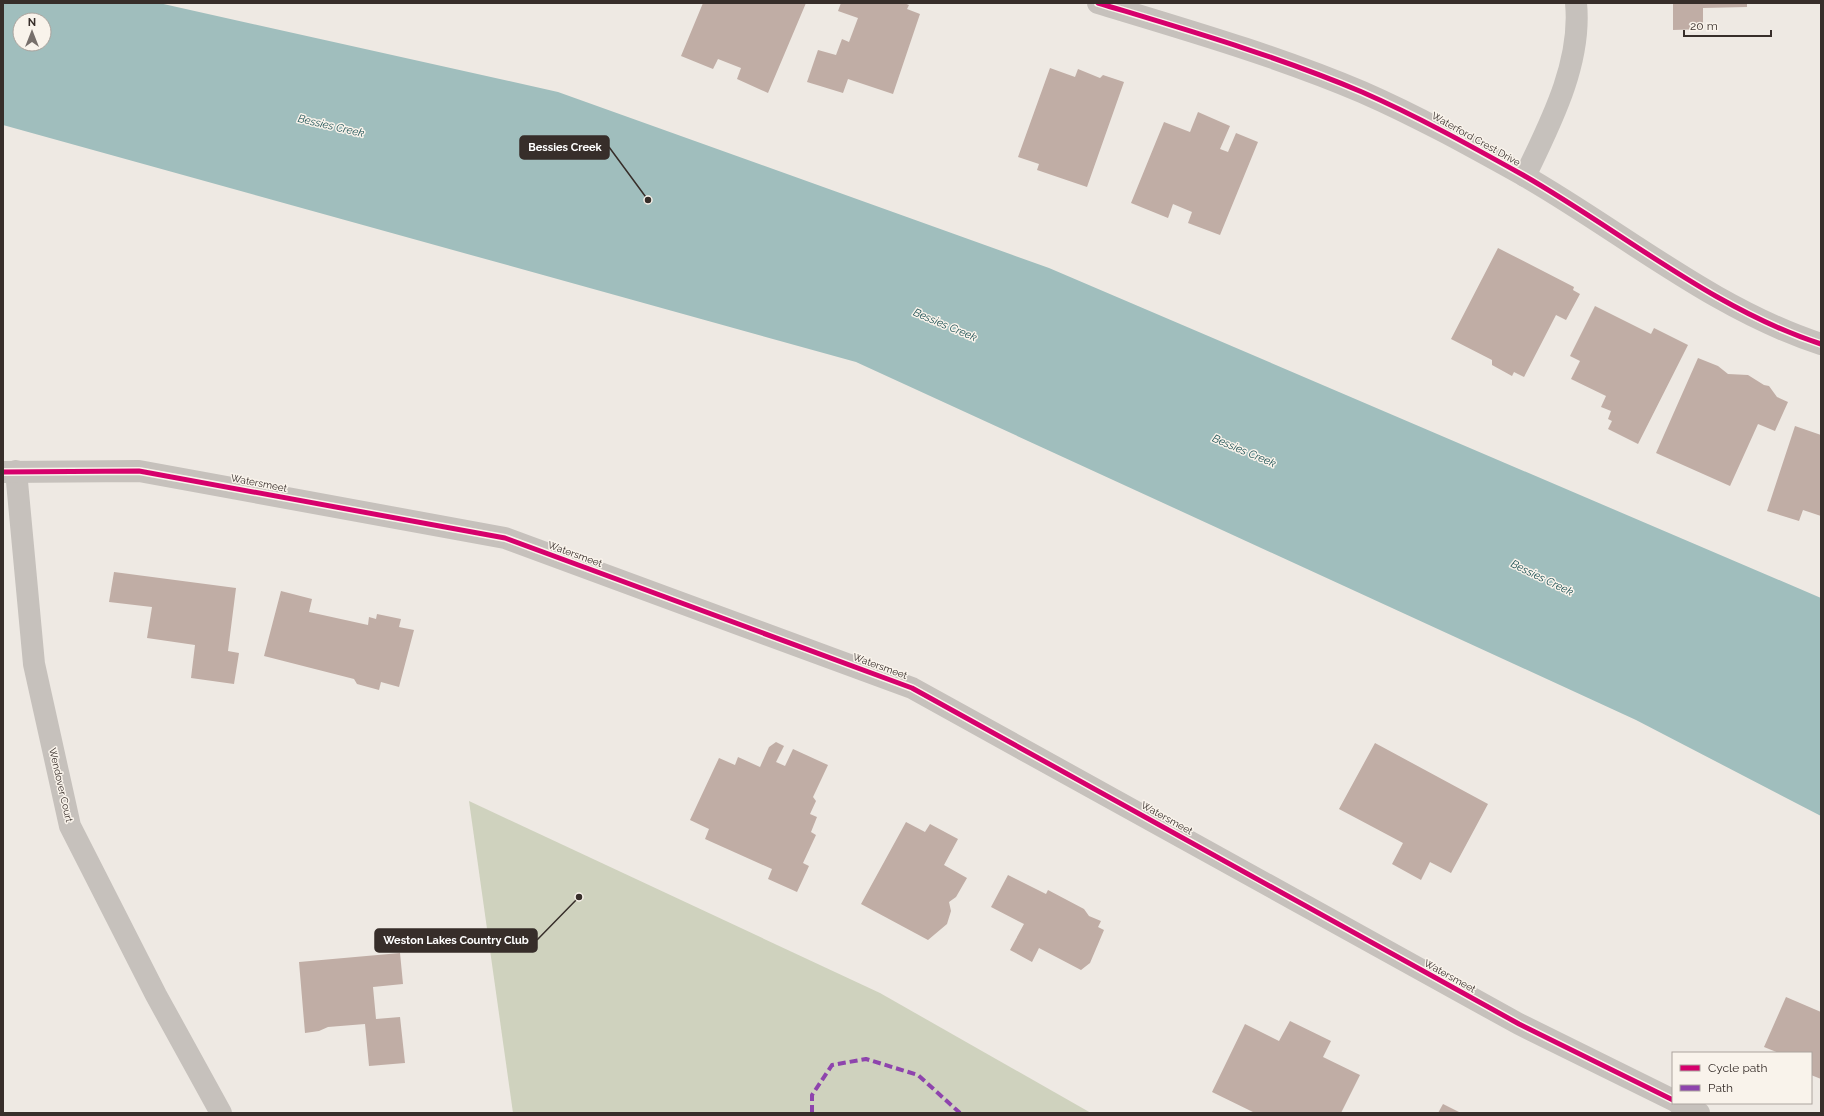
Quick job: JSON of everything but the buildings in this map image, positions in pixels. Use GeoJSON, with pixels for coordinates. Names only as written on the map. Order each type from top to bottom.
{"type":"FeatureCollection","features":[{"type":"Feature","properties":{"kind":"street","name":"Waterford Crest Drive"},"geometry":{"type":"LineString","coordinates":[[1098,3],[1297,66],[1362,92],[1421,120],[1525,176],[1736,308],[1796,336],[1821,344]]}},
{"type":"Feature","properties":{"kind":"street"},"geometry":{"type":"LineString","coordinates":[[1525,176],[1556,111],[1574,51],[1576,3]]}},
{"type":"Feature","properties":{"kind":"street","name":"Watersmeet"},"geometry":{"type":"LineString","coordinates":[[9,472],[139,471],[505,538],[912,688],[1519,1024],[1672,1100]]}},
{"type":"Feature","properties":{"kind":"street","name":"Wendover Court"},"geometry":{"type":"LineString","coordinates":[[9,472],[34,664],[70,826],[156,995],[220,1113]]}},
{"type":"Feature","properties":{"kind":"street"},"geometry":{"type":"LineString","coordinates":[[1680,1104],[1699,1113]]}},
{"type":"Feature","properties":{"kind":"green space"},"geometry":{"type":"Polygon","coordinates":[[[469,801],[880,993],[1091,1113],[513,1113],[469,801]]]}},
{"type":"Feature","properties":{"kind":"water"},"geometry":{"type":"Polygon","coordinates":[[[3,3],[159,3],[558,92],[1049,268],[1821,598],[1821,816],[1636,720],[856,362],[3,125],[3,3]]]}},
{"type":"Feature","properties":{"kind":"marked path"},"geometry":{"type":"LineString","coordinates":[[812,1113],[812,1095],[832,1065],[866,1059],[918,1075],[960,1113]]}},
{"type":"Feature","properties":{"kind":"cycle path"},"geometry":{"type":"LineString","coordinates":[[1098,3],[1265,55],[1330,79],[1383,101],[1523,175],[1705,290],[1743,311],[1781,329],[1821,344]]}},
{"type":"Feature","properties":{"kind":"cycle path"},"geometry":{"type":"LineString","coordinates":[[3,472],[139,471],[505,538],[912,688],[1519,1024],[1672,1100]]}},
{"type":"Feature","properties":{"kind":"place","name":"Bessies Creek"},"geometry":{"type":"Point","coordinates":[648,200]}},
{"type":"Feature","properties":{"kind":"place","name":"Weston Lakes Country Club"},"geometry":{"type":"Point","coordinates":[579,897]}}]}
